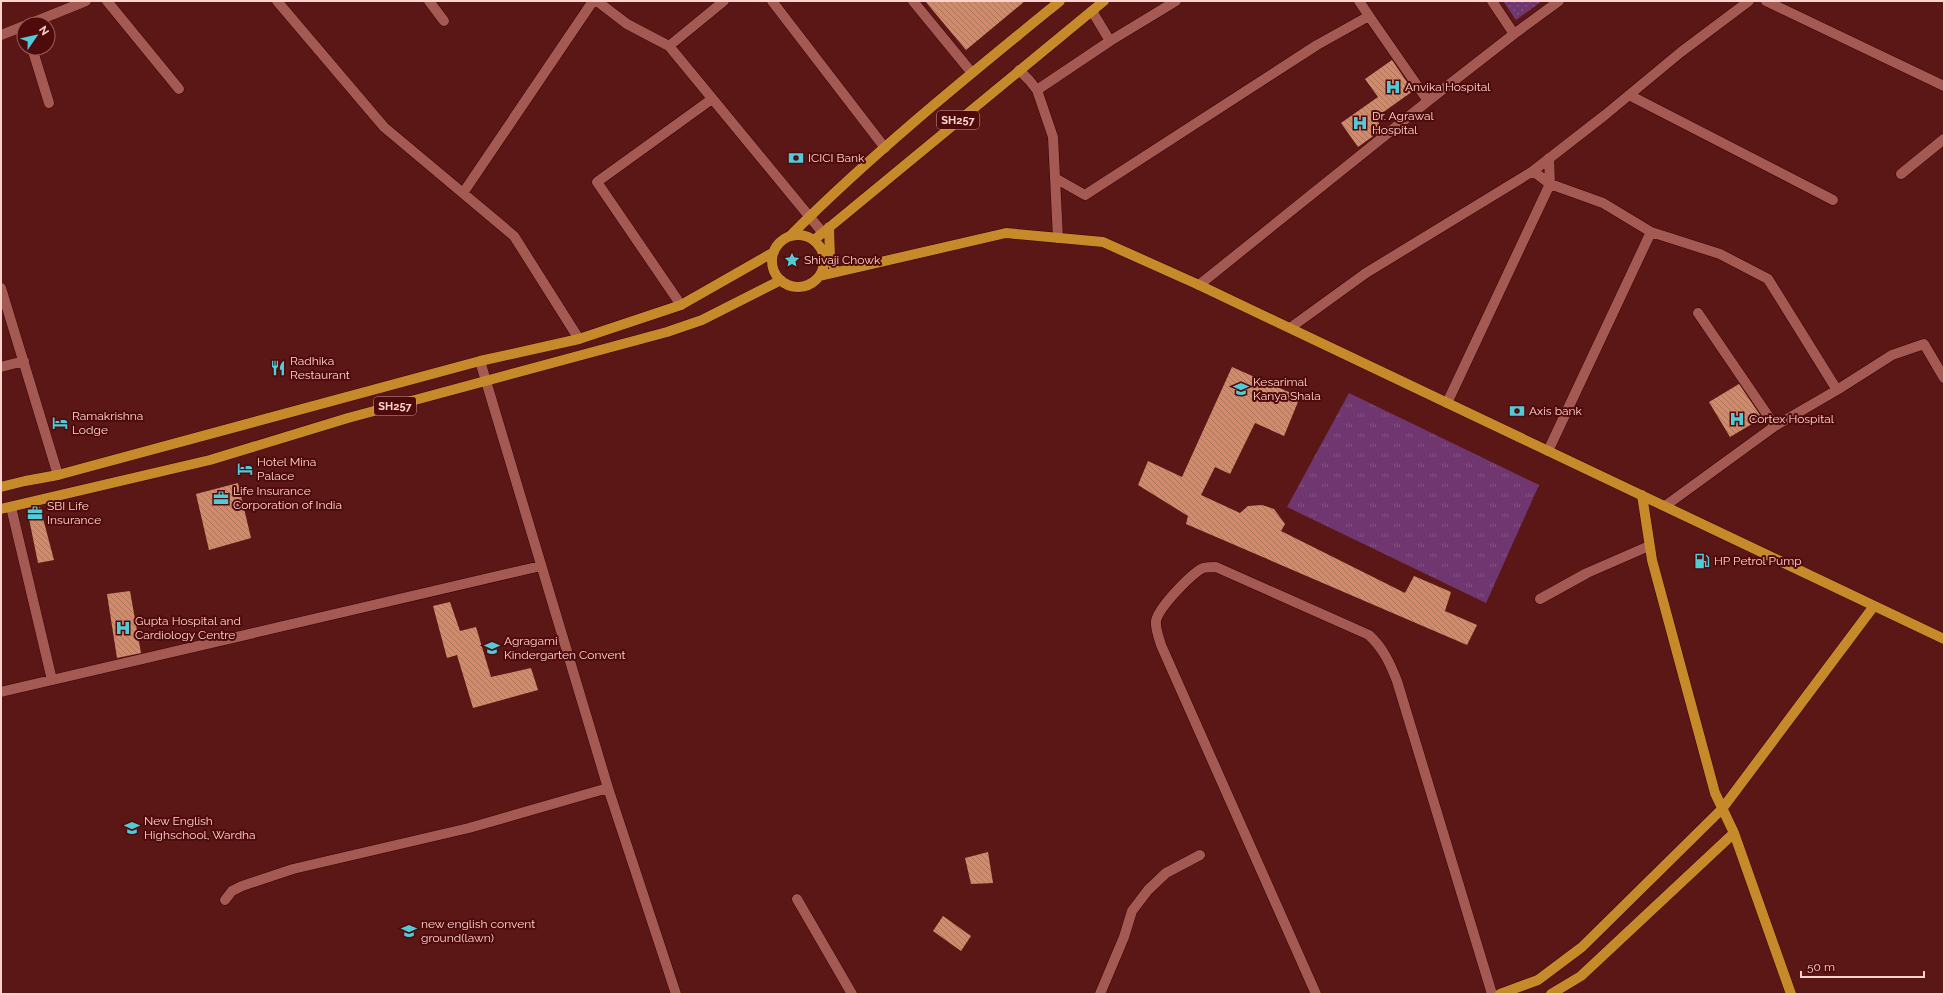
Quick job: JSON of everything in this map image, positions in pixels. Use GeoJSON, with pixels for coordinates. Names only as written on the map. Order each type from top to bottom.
{"type":"FeatureCollection","features":[{"type":"Feature","properties":{"kind":"main road","name":"SH257"},"geometry":{"type":"LineString","coordinates":[[791,235],[885,148],[972,73],[1060,1]]}},
{"type":"Feature","properties":{"kind":"main road","name":"SH257"},"geometry":{"type":"LineString","coordinates":[[814,240],[1104,1]]}},
{"type":"Feature","properties":{"kind":"main road"},"geometry":{"type":"LineString","coordinates":[[826,230],[830,257],[836,272]]}},
{"type":"Feature","properties":{"kind":"main road"},"geometry":{"type":"LineString","coordinates":[[820,276],[824,261],[820,246],[814,240],[808,236],[791,235],[778,245],[774,252],[774,268],[781,280],[791,286],[799,287],[807,285],[820,276],[1006,233],[1103,242],[1199,285],[1944,639]]}},
{"type":"Feature","properties":{"kind":"main road","name":"SH257"},"geometry":{"type":"LineString","coordinates":[[1,488],[480,361],[579,339],[681,305],[774,252]]}},
{"type":"Feature","properties":{"kind":"main road","name":"SH257"},"geometry":{"type":"LineString","coordinates":[[6,508],[210,460],[348,418],[486,382],[683,326],[702,320],[781,280]]}},
{"type":"Feature","properties":{"kind":"main road"},"geometry":{"type":"LineString","coordinates":[[1642,495],[1652,560],[1715,793],[1734,833],[1791,994]]}},
{"type":"Feature","properties":{"kind":"main road"},"geometry":{"type":"LineString","coordinates":[[1500,994],[1538,980],[1582,947],[1722,809],[1874,606]]}},
{"type":"Feature","properties":{"kind":"main road"},"geometry":{"type":"LineString","coordinates":[[1551,994],[1581,976],[1734,833]]}},
{"type":"Feature","properties":{"kind":"street"},"geometry":{"type":"LineString","coordinates":[[49,16],[86,1]]}},
{"type":"Feature","properties":{"kind":"street"},"geometry":{"type":"LineString","coordinates":[[107,1],[179,89]]}},
{"type":"Feature","properties":{"kind":"street"},"geometry":{"type":"LineString","coordinates":[[277,1],[384,126],[514,236],[579,339]]}},
{"type":"Feature","properties":{"kind":"street"},"geometry":{"type":"LineString","coordinates":[[430,1],[444,21]]}},
{"type":"Feature","properties":{"kind":"street"},"geometry":{"type":"LineString","coordinates":[[463,193],[593,1]]}},
{"type":"Feature","properties":{"kind":"street"},"geometry":{"type":"LineString","coordinates":[[597,1],[627,24],[669,46],[809,217],[826,230]]}},
{"type":"Feature","properties":{"kind":"street"},"geometry":{"type":"LineString","coordinates":[[669,46],[724,1]]}},
{"type":"Feature","properties":{"kind":"street"},"geometry":{"type":"LineString","coordinates":[[772,1],[885,148]]}},
{"type":"Feature","properties":{"kind":"street"},"geometry":{"type":"LineString","coordinates":[[913,1],[972,73]]}},
{"type":"Feature","properties":{"kind":"street"},"geometry":{"type":"LineString","coordinates":[[1037,90],[1110,41],[1176,1]]}},
{"type":"Feature","properties":{"kind":"street"},"geometry":{"type":"LineString","coordinates":[[1359,1],[1428,101]]}},
{"type":"Feature","properties":{"kind":"street"},"geometry":{"type":"LineString","coordinates":[[1492,1],[1514,34]]}},
{"type":"Feature","properties":{"kind":"street"},"geometry":{"type":"LineString","coordinates":[[1199,285],[1428,101],[1559,1]]}},
{"type":"Feature","properties":{"kind":"street"},"geometry":{"type":"LineString","coordinates":[[1290,328],[1366,273],[1533,171],[1681,52],[1749,1]]}},
{"type":"Feature","properties":{"kind":"street"},"geometry":{"type":"LineString","coordinates":[[1766,1],[1944,86]]}},
{"type":"Feature","properties":{"kind":"street"},"geometry":{"type":"LineString","coordinates":[[1092,11],[1110,41]]}},
{"type":"Feature","properties":{"kind":"street"},"geometry":{"type":"LineString","coordinates":[[1055,178],[1085,195],[1317,45],[1369,16]]}},
{"type":"Feature","properties":{"kind":"street"},"geometry":{"type":"LineString","coordinates":[[1,35],[16,29]]}},
{"type":"Feature","properties":{"kind":"street"},"geometry":{"type":"LineString","coordinates":[[34,56],[49,103]]}},
{"type":"Feature","properties":{"kind":"street"},"geometry":{"type":"LineString","coordinates":[[1019,70],[1037,90],[1053,136],[1058,238]]}},
{"type":"Feature","properties":{"kind":"street"},"geometry":{"type":"LineString","coordinates":[[1629,95],[1833,200]]}},
{"type":"Feature","properties":{"kind":"street"},"geometry":{"type":"LineString","coordinates":[[681,305],[597,182],[712,99]]}},
{"type":"Feature","properties":{"kind":"street"},"geometry":{"type":"LineString","coordinates":[[1901,174],[1944,139]]}},
{"type":"Feature","properties":{"kind":"street"},"geometry":{"type":"LineString","coordinates":[[1447,403],[1550,184],[1549,158]]}},
{"type":"Feature","properties":{"kind":"street"},"geometry":{"type":"LineString","coordinates":[[1533,171],[1550,184],[1603,203],[1651,232],[1720,254],[1768,279],[1837,390]]}},
{"type":"Feature","properties":{"kind":"street"},"geometry":{"type":"LineString","coordinates":[[1548,451],[1651,232]]}},
{"type":"Feature","properties":{"kind":"street"},"geometry":{"type":"LineString","coordinates":[[1,288],[58,474]]}},
{"type":"Feature","properties":{"kind":"street"},"geometry":{"type":"LineString","coordinates":[[1698,313],[1775,426]]}},
{"type":"Feature","properties":{"kind":"street"},"geometry":{"type":"LineString","coordinates":[[1665,506],[1775,426],[1837,390],[1892,355],[1924,344],[1944,378]]}},
{"type":"Feature","properties":{"kind":"street"},"geometry":{"type":"LineString","coordinates":[[1,367],[24,361]]}},
{"type":"Feature","properties":{"kind":"street"},"geometry":{"type":"LineString","coordinates":[[480,361],[608,788],[676,994]]}},
{"type":"Feature","properties":{"kind":"street"},"geometry":{"type":"LineString","coordinates":[[6,508],[52,680]]}},
{"type":"Feature","properties":{"kind":"street"},"geometry":{"type":"LineString","coordinates":[[1540,599],[1587,573],[1649,546]]}},
{"type":"Feature","properties":{"kind":"street"},"geometry":{"type":"LineString","coordinates":[[1,692],[541,566]]}},
{"type":"Feature","properties":{"kind":"street"},"geometry":{"type":"LineString","coordinates":[[1316,994],[1161,645],[1156,621],[1160,611],[1194,574],[1205,568],[1216,567],[1238,576],[1369,634],[1379,644],[1388,658],[1397,681],[1492,994]]}},
{"type":"Feature","properties":{"kind":"street"},"geometry":{"type":"LineString","coordinates":[[225,900],[232,891],[242,886],[293,869],[469,828],[608,788]]}},
{"type":"Feature","properties":{"kind":"street"},"geometry":{"type":"LineString","coordinates":[[1100,994],[1124,937],[1132,911],[1148,890],[1166,873],[1200,855]]}},
{"type":"Feature","properties":{"kind":"street"},"geometry":{"type":"LineString","coordinates":[[797,899],[852,994]]}},
{"type":"Feature","properties":{"kind":"green space"},"geometry":{"type":"Polygon","coordinates":[[[1503,1],[1542,1],[1516,20],[1503,1]]]}},
{"type":"Feature","properties":{"kind":"green space"},"geometry":{"type":"Polygon","coordinates":[[[1349,393],[1539,485],[1486,603],[1287,507],[1349,393]]]}},
{"type":"Feature","properties":{"kind":"building"},"geometry":{"type":"Polygon","coordinates":[[[925,1],[1025,1],[966,50],[925,1]]]}},
{"type":"Feature","properties":{"kind":"building"},"geometry":{"type":"Polygon","coordinates":[[[1392,60],[1413,91],[1375,118],[1383,129],[1358,147],[1341,123],[1378,97],[1365,79],[1392,60]]]}},
{"type":"Feature","properties":{"kind":"building"},"geometry":{"type":"Polygon","coordinates":[[[1232,367],[1300,397],[1284,436],[1255,423],[1230,474],[1215,467],[1201,495],[1240,513],[1248,506],[1262,505],[1274,509],[1285,524],[1281,531],[1405,593],[1414,576],[1451,592],[1445,611],[1477,625],[1467,645],[1186,524],[1188,516],[1138,485],[1148,461],[1182,477],[1232,367]]]}},
{"type":"Feature","properties":{"kind":"building"},"geometry":{"type":"Polygon","coordinates":[[[1739,384],[1762,418],[1730,437],[1709,402],[1739,384]]]}},
{"type":"Feature","properties":{"kind":"building"},"geometry":{"type":"Polygon","coordinates":[[[238,483],[251,538],[209,550],[196,494],[238,483]]]}},
{"type":"Feature","properties":{"kind":"building"},"geometry":{"type":"Polygon","coordinates":[[[40,507],[54,560],[38,563],[27,509],[40,507]]]}},
{"type":"Feature","properties":{"kind":"building"},"geometry":{"type":"Polygon","coordinates":[[[130,591],[141,653],[117,658],[107,594],[130,591]]]}},
{"type":"Feature","properties":{"kind":"building"},"geometry":{"type":"Polygon","coordinates":[[[450,602],[460,631],[476,627],[491,677],[531,668],[538,690],[473,708],[457,655],[447,658],[433,606],[450,602]]]}},
{"type":"Feature","properties":{"kind":"building"},"geometry":{"type":"Polygon","coordinates":[[[988,852],[993,883],[971,884],[965,858],[988,852]]]}},
{"type":"Feature","properties":{"kind":"building"},"geometry":{"type":"Polygon","coordinates":[[[943,916],[971,936],[961,951],[933,931],[943,916]]]}},
{"type":"Feature","properties":{"kind":"place","name":"Anvika Hospital"},"geometry":{"type":"Point","coordinates":[1393,87]}},
{"type":"Feature","properties":{"kind":"place","name":"Dr. Agrawal Hospital"},"geometry":{"type":"Point","coordinates":[1360,123]}},
{"type":"Feature","properties":{"kind":"place","name":"ICICI Bank"},"geometry":{"type":"Point","coordinates":[796,158]}},
{"type":"Feature","properties":{"kind":"place","name":"Shivaji Chowk"},"geometry":{"type":"Point","coordinates":[792,260]}},
{"type":"Feature","properties":{"kind":"place","name":"Radhika Restaurant"},"geometry":{"type":"Point","coordinates":[278,368]}},
{"type":"Feature","properties":{"kind":"place","name":"Kesarimal Kanya Shala"},"geometry":{"type":"Point","coordinates":[1241,389]}},
{"type":"Feature","properties":{"kind":"place","name":"Axis bank"},"geometry":{"type":"Point","coordinates":[1517,411]}},
{"type":"Feature","properties":{"kind":"place","name":"Cortex Hospital"},"geometry":{"type":"Point","coordinates":[1737,419]}},
{"type":"Feature","properties":{"kind":"place","name":"Ramakrishna Lodge"},"geometry":{"type":"Point","coordinates":[60,423]}},
{"type":"Feature","properties":{"kind":"place","name":"Hotel Mina Palace"},"geometry":{"type":"Point","coordinates":[245,469]}},
{"type":"Feature","properties":{"kind":"place","name":"Life Insurance Corporation of India"},"geometry":{"type":"Point","coordinates":[221,498]}},
{"type":"Feature","properties":{"kind":"place","name":"SBI Life Insurance"},"geometry":{"type":"Point","coordinates":[35,513]}},
{"type":"Feature","properties":{"kind":"place","name":"HP Petrol Pump"},"geometry":{"type":"Point","coordinates":[1702,561]}},
{"type":"Feature","properties":{"kind":"place","name":"Gupta Hospital and Cardiology Centre"},"geometry":{"type":"Point","coordinates":[123,628]}},
{"type":"Feature","properties":{"kind":"place","name":"Agragami Kindergarten Convent"},"geometry":{"type":"Point","coordinates":[492,648]}},
{"type":"Feature","properties":{"kind":"place","name":"New English Highschool, Wardha"},"geometry":{"type":"Point","coordinates":[132,828]}},
{"type":"Feature","properties":{"kind":"place","name":"new english convent ground(lawn)"},"geometry":{"type":"Point","coordinates":[409,931]}}]}
